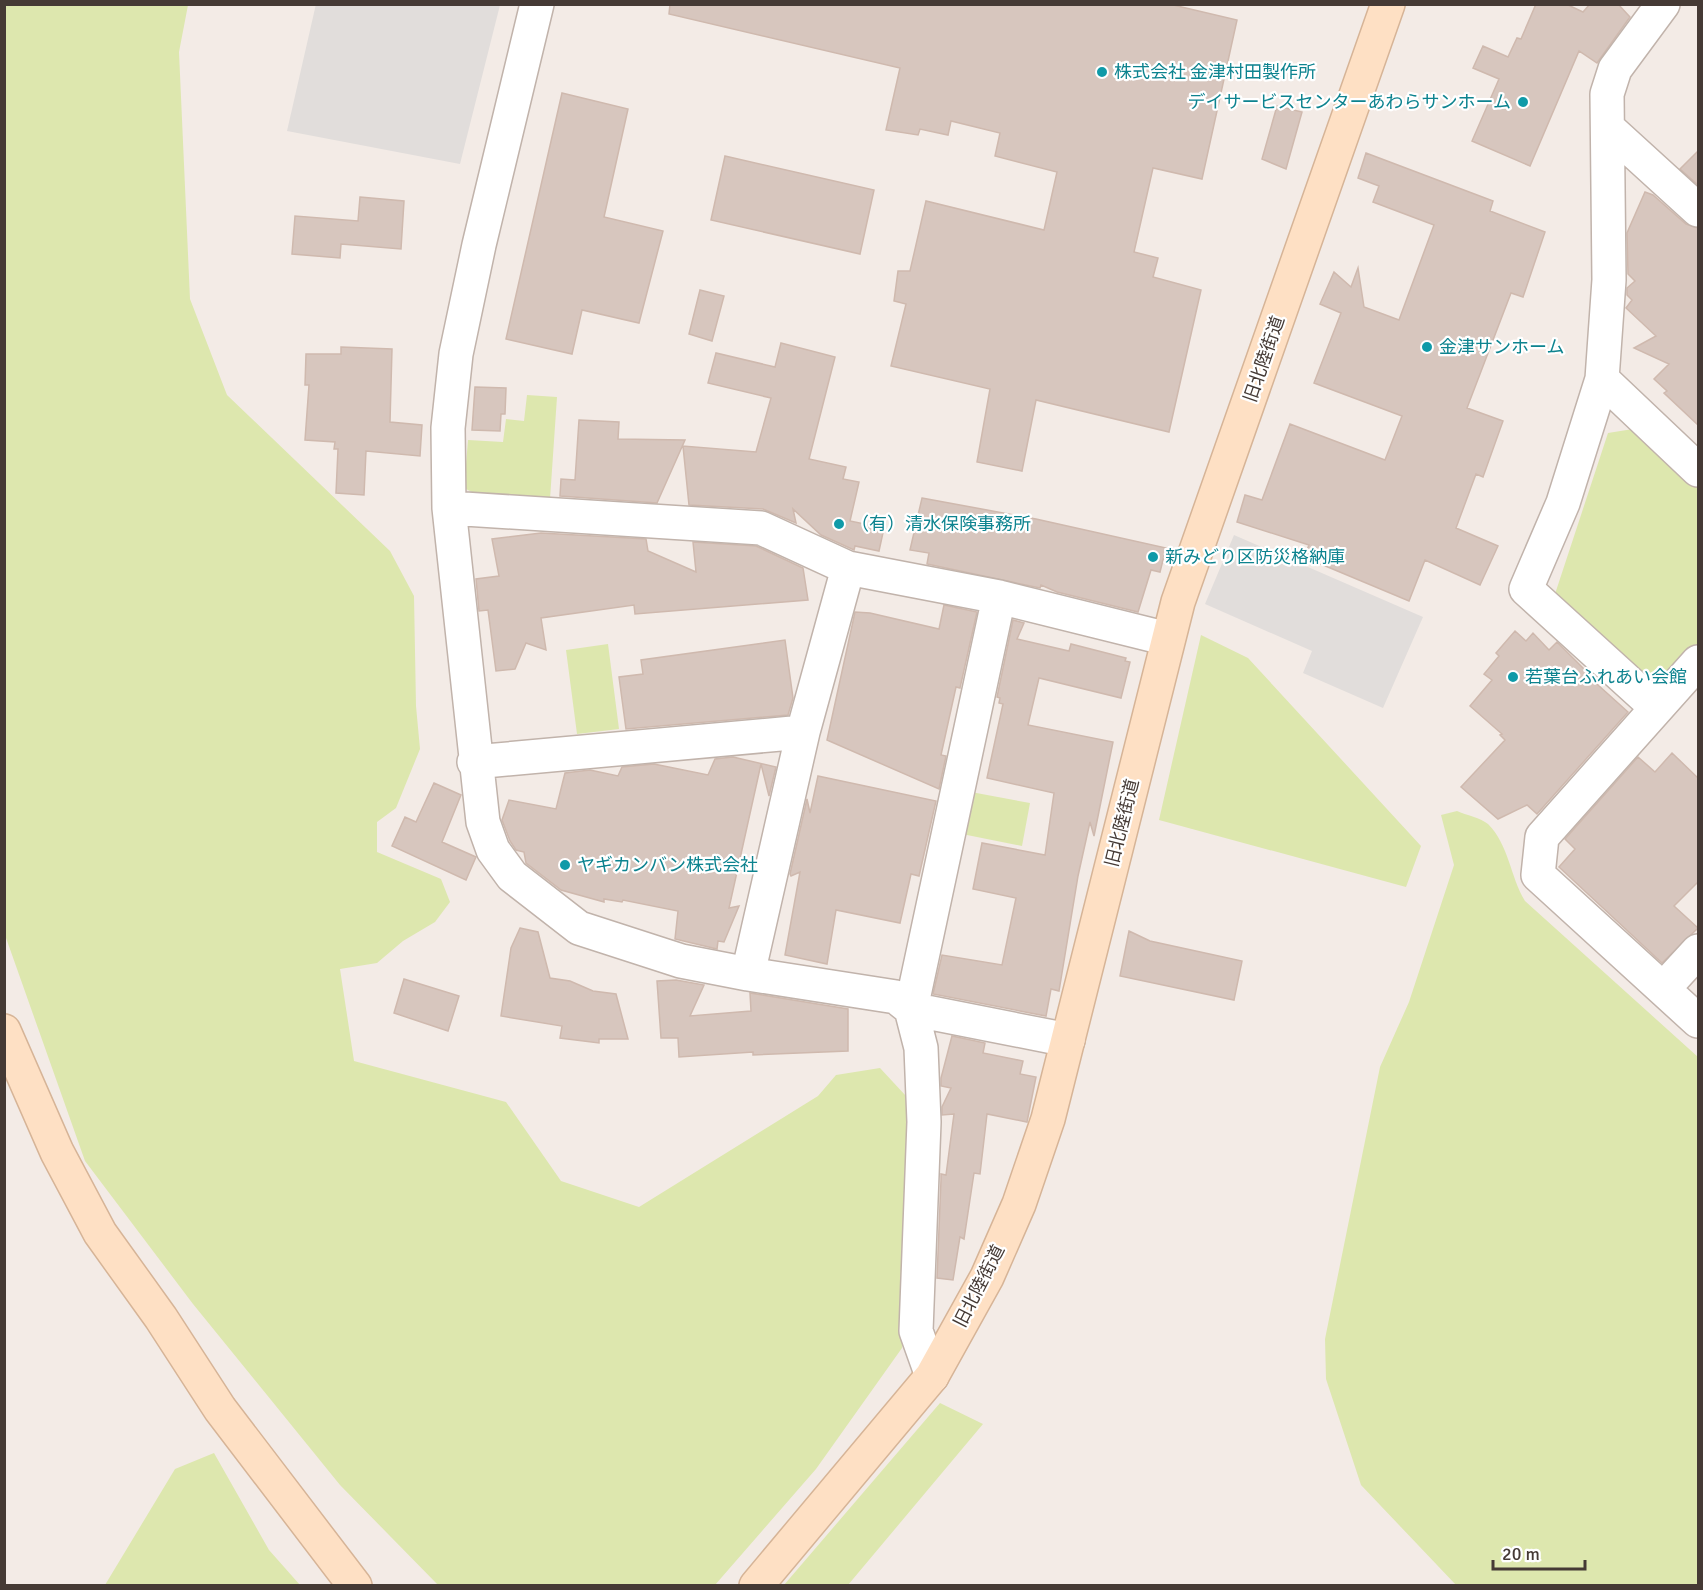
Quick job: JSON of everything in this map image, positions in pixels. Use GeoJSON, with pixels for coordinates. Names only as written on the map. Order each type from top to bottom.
{"type":"FeatureCollection","features":[{"type":"Feature","properties":{"kind":"street"},"geometry":{"type":"LineString","coordinates":[[537,4],[479,245],[456,354],[448,428],[449,508],[474,762],[483,822],[493,850],[512,876],[579,928],[681,961],[896,997],[911,1010],[1068,1040]]}},
{"type":"Feature","properties":{"kind":"street","name":"旧北陸街道"},"geometry":{"type":"LineString","coordinates":[[756,1586],[932,1376],[987,1277],[1019,1204],[1048,1119],[1178,602],[1388,4]]}},
{"type":"Feature","properties":{"kind":"street"},"geometry":{"type":"LineString","coordinates":[[1658,708],[1526,589],[1563,503],[1602,379],[1609,280],[1607,94],[1615,69],[1663,4]]}},
{"type":"Feature","properties":{"kind":"street"},"geometry":{"type":"LineString","coordinates":[[1608,128],[1698,210]]}},
{"type":"Feature","properties":{"kind":"street"},"geometry":{"type":"LineString","coordinates":[[1602,379],[1698,470]]}},
{"type":"Feature","properties":{"kind":"street"},"geometry":{"type":"LineString","coordinates":[[449,508],[761,528],[848,568],[999,597],[1168,639]]}},
{"type":"Feature","properties":{"kind":"street"},"geometry":{"type":"LineString","coordinates":[[748,974],[803,732],[848,568]]}},
{"type":"Feature","properties":{"kind":"street"},"geometry":{"type":"LineString","coordinates":[[932,1376],[916,1331],[924,1122],[921,1048],[911,1010],[999,597]]}},
{"type":"Feature","properties":{"kind":"street"},"geometry":{"type":"LineString","coordinates":[[1698,662],[1542,837],[1538,875],[1698,1021]]}},
{"type":"Feature","properties":{"kind":"street"},"geometry":{"type":"LineString","coordinates":[[474,762],[803,732]]}},
{"type":"Feature","properties":{"kind":"street"},"geometry":{"type":"LineString","coordinates":[[1663,989],[1698,951]]}},
{"type":"Feature","properties":{"kind":"street"},"geometry":{"type":"LineString","coordinates":[[4,1031],[57,1152],[100,1233],[167,1327],[220,1408],[355,1586]]}},
{"type":"Feature","properties":{"kind":"green space"},"geometry":{"type":"Polygon","coordinates":[[[4,5],[188,5],[179,52],[190,299],[227,395],[390,551],[414,596],[416,706],[420,749],[396,808],[377,822],[377,852],[441,879],[450,902],[435,922],[403,941],[377,963],[340,969],[354,1061],[506,1102],[561,1181],[639,1207],[818,1096],[836,1075],[880,1068],[906,1096],[911,1280],[902,1348],[816,1469],[715,1585],[438,1585],[340,1485],[193,1304],[85,1161],[5,935],[4,5]]]}},
{"type":"Feature","properties":{"kind":"green space"},"geometry":{"type":"Polygon","coordinates":[[[527,395],[557,397],[550,499],[480,496],[464,488],[468,440],[503,442],[506,419],[524,421],[527,395]]]}},
{"type":"Feature","properties":{"kind":"green space"},"geometry":{"type":"Polygon","coordinates":[[[1633,429],[1698,489],[1698,643],[1659,688],[1555,594],[1608,433],[1633,429]]]}},
{"type":"Feature","properties":{"kind":"green space"},"geometry":{"type":"Polygon","coordinates":[[[1201,635],[1248,658],[1421,846],[1406,887],[1159,820],[1201,635]]]}},
{"type":"Feature","properties":{"kind":"green space"},"geometry":{"type":"Polygon","coordinates":[[[608,644],[619,729],[577,734],[566,650],[608,644]]]}},
{"type":"Feature","properties":{"kind":"green space"},"geometry":{"type":"Polygon","coordinates":[[[971,792],[1030,803],[1022,846],[962,834],[971,792]]]}},
{"type":"Feature","properties":{"kind":"green space"},"geometry":{"type":"Polygon","coordinates":[[[1457,811],[1485,822],[1495,832],[1501,841],[1525,901],[1698,1057],[1698,1585],[1456,1585],[1361,1485],[1326,1379],[1325,1339],[1380,1067],[1409,1002],[1454,865],[1441,815],[1457,811]]]}},
{"type":"Feature","properties":{"kind":"green space"},"geometry":{"type":"Polygon","coordinates":[[[940,1403],[983,1424],[848,1585],[784,1585],[940,1403]]]}},
{"type":"Feature","properties":{"kind":"green space"},"geometry":{"type":"Polygon","coordinates":[[[214,1453],[269,1550],[300,1585],[105,1585],[175,1469],[214,1453]]]}},
{"type":"Feature","properties":{"kind":"shaded area"},"geometry":{"type":"Polygon","coordinates":[[[316,4],[500,5],[460,164],[287,131],[316,4]]]}},
{"type":"Feature","properties":{"kind":"shaded area"},"geometry":{"type":"Polygon","coordinates":[[[1234,535],[1423,617],[1383,708],[1303,673],[1312,651],[1205,604],[1234,535]]]}},
{"type":"Feature","properties":{"kind":"building"},"geometry":{"type":"Polygon","coordinates":[[[670,4],[1169,4],[1237,20],[1202,179],[1153,168],[1134,252],[1158,258],[1153,277],[1201,290],[1169,432],[1036,400],[1022,471],[977,462],[990,389],[891,366],[906,304],[894,301],[898,271],[910,271],[926,201],[1044,230],[1057,172],[995,156],[1000,133],[951,121],[948,135],[920,129],[918,135],[886,130],[900,68],[669,14],[670,4]]]}},
{"type":"Feature","properties":{"kind":"building"},"geometry":{"type":"Polygon","coordinates":[[[1536,4],[1566,4],[1583,12],[1590,4],[1618,4],[1630,17],[1597,63],[1579,51],[1530,166],[1472,141],[1499,79],[1473,68],[1483,46],[1508,57],[1517,38],[1521,39],[1536,4]]]}},
{"type":"Feature","properties":{"kind":"building"},"geometry":{"type":"Polygon","coordinates":[[[562,93],[628,109],[604,217],[663,231],[639,323],[582,310],[572,354],[506,339],[562,93]]]}},
{"type":"Feature","properties":{"kind":"building"},"geometry":{"type":"Polygon","coordinates":[[[1277,106],[1302,112],[1286,169],[1262,159],[1277,106]]]}},
{"type":"Feature","properties":{"kind":"building"},"geometry":{"type":"Polygon","coordinates":[[[1698,151],[1698,185],[1680,169],[1698,151]]]}},
{"type":"Feature","properties":{"kind":"building"},"geometry":{"type":"Polygon","coordinates":[[[1366,153],[1493,201],[1490,211],[1545,232],[1523,297],[1511,293],[1467,408],[1503,421],[1483,477],[1476,474],[1456,528],[1498,546],[1480,585],[1425,560],[1409,601],[1304,557],[1309,545],[1237,522],[1245,495],[1262,500],[1290,424],[1385,460],[1402,416],[1314,383],[1341,313],[1320,304],[1334,272],[1351,287],[1358,268],[1364,307],[1399,320],[1434,225],[1373,202],[1379,186],[1358,178],[1366,153]]]}},
{"type":"Feature","properties":{"kind":"building"},"geometry":{"type":"Polygon","coordinates":[[[725,156],[874,190],[860,254],[711,220],[725,156]]]}},
{"type":"Feature","properties":{"kind":"building"},"geometry":{"type":"Polygon","coordinates":[[[1645,192],[1653,195],[1686,224],[1698,228],[1698,425],[1664,393],[1667,391],[1654,379],[1669,364],[1634,348],[1656,336],[1626,308],[1632,300],[1627,295],[1627,288],[1635,281],[1628,274],[1627,233],[1645,192]]]}},
{"type":"Feature","properties":{"kind":"building"},"geometry":{"type":"Polygon","coordinates":[[[360,197],[404,201],[401,249],[341,244],[340,258],[292,254],[295,216],[358,221],[360,197]]]}},
{"type":"Feature","properties":{"kind":"building"},"geometry":{"type":"Polygon","coordinates":[[[700,290],[724,296],[712,341],[689,334],[700,290]]]}},
{"type":"Feature","properties":{"kind":"building"},"geometry":{"type":"Polygon","coordinates":[[[781,343],[835,357],[809,459],[846,467],[843,479],[859,482],[850,521],[884,528],[879,551],[855,546],[854,550],[821,535],[793,509],[796,523],[763,509],[689,505],[683,446],[756,452],[771,398],[708,383],[716,353],[775,367],[781,343]]]}},
{"type":"Feature","properties":{"kind":"building"},"geometry":{"type":"Polygon","coordinates":[[[341,347],[392,349],[390,422],[422,425],[420,456],[366,451],[364,495],[336,493],[338,449],[334,449],[335,442],[305,440],[309,385],[305,385],[306,354],[341,354],[341,347]]]}},
{"type":"Feature","properties":{"kind":"building"},"geometry":{"type":"Polygon","coordinates":[[[475,387],[506,388],[505,414],[501,414],[500,431],[472,430],[475,387]]]}},
{"type":"Feature","properties":{"kind":"building"},"geometry":{"type":"Polygon","coordinates":[[[579,420],[619,422],[618,439],[685,440],[657,503],[560,496],[561,479],[575,480],[579,420]]]}},
{"type":"Feature","properties":{"kind":"building"},"geometry":{"type":"Polygon","coordinates":[[[922,498],[1036,519],[1166,548],[1160,572],[1151,570],[1138,612],[1057,592],[1041,585],[1040,588],[927,564],[929,553],[910,550],[922,498]]]}},
{"type":"Feature","properties":{"kind":"building"},"geometry":{"type":"Polygon","coordinates":[[[541,533],[646,539],[648,551],[696,572],[693,542],[756,546],[803,568],[808,600],[635,614],[634,605],[541,618],[546,650],[526,643],[515,669],[496,671],[488,610],[479,611],[476,579],[499,576],[492,539],[541,533]]]}},
{"type":"Feature","properties":{"kind":"building"},"geometry":{"type":"Polygon","coordinates":[[[944,605],[977,612],[960,688],[956,687],[941,755],[946,756],[939,789],[827,740],[855,612],[870,613],[939,629],[944,605]]]}},
{"type":"Feature","properties":{"kind":"building"},"geometry":{"type":"Polygon","coordinates":[[[1013,620],[1024,623],[1017,639],[1069,651],[1071,644],[1126,658],[1125,661],[1130,662],[1121,698],[1039,678],[1028,725],[1113,742],[1094,836],[1090,822],[1078,876],[1059,991],[1051,989],[1046,1016],[933,994],[942,955],[1002,965],[1016,898],[973,889],[982,843],[1045,855],[1054,793],[987,778],[1003,704],[999,703],[1000,698],[997,697],[1013,620]]]}},
{"type":"Feature","properties":{"kind":"building"},"geometry":{"type":"Polygon","coordinates":[[[1515,631],[1526,641],[1533,633],[1549,650],[1557,642],[1590,675],[1588,676],[1628,712],[1537,814],[1527,805],[1498,819],[1461,787],[1505,740],[1500,735],[1502,734],[1470,706],[1492,680],[1484,674],[1499,656],[1496,653],[1515,631]]]}},
{"type":"Feature","properties":{"kind":"building"},"geometry":{"type":"Polygon","coordinates":[[[785,640],[793,698],[788,715],[626,729],[619,677],[643,674],[641,660],[785,640]]]}},
{"type":"Feature","properties":{"kind":"building"},"geometry":{"type":"Polygon","coordinates":[[[1672,753],[1698,778],[1698,882],[1674,906],[1698,928],[1662,963],[1559,867],[1575,849],[1565,839],[1638,757],[1655,772],[1672,753]]]}},
{"type":"Feature","properties":{"kind":"building"},"geometry":{"type":"Polygon","coordinates":[[[733,757],[776,767],[769,796],[761,764],[729,908],[739,906],[724,942],[718,941],[717,949],[675,939],[678,911],[623,900],[622,902],[604,899],[604,902],[561,890],[526,863],[524,852],[516,850],[502,820],[509,800],[556,809],[565,773],[590,770],[618,776],[622,767],[654,764],[708,775],[715,759],[733,757]]]}},
{"type":"Feature","properties":{"kind":"building"},"geometry":{"type":"Polygon","coordinates":[[[818,776],[936,801],[919,876],[911,874],[900,923],[836,910],[827,964],[785,955],[800,872],[791,876],[790,874],[807,799],[810,813],[818,776]]]}},
{"type":"Feature","properties":{"kind":"building"},"geometry":{"type":"Polygon","coordinates":[[[434,783],[461,795],[442,842],[476,857],[466,880],[392,846],[405,817],[416,822],[434,783]]]}},
{"type":"Feature","properties":{"kind":"building"},"geometry":{"type":"Polygon","coordinates":[[[520,928],[538,932],[550,978],[570,981],[593,991],[616,994],[628,1039],[599,1039],[599,1043],[560,1038],[562,1026],[501,1016],[511,948],[520,928]]]}},
{"type":"Feature","properties":{"kind":"building"},"geometry":{"type":"Polygon","coordinates":[[[1129,931],[1150,941],[1242,961],[1234,1000],[1120,976],[1129,931]]]}},
{"type":"Feature","properties":{"kind":"building"},"geometry":{"type":"Polygon","coordinates":[[[404,979],[459,996],[448,1031],[394,1013],[404,979]]]}},
{"type":"Feature","properties":{"kind":"building"},"geometry":{"type":"Polygon","coordinates":[[[676,980],[704,985],[690,1016],[751,1011],[750,993],[848,1009],[848,1051],[753,1055],[753,1052],[679,1057],[678,1038],[661,1038],[657,981],[676,980]]]}},
{"type":"Feature","properties":{"kind":"building"},"geometry":{"type":"Polygon","coordinates":[[[952,1036],[985,1043],[983,1053],[1023,1061],[1020,1074],[1036,1077],[1027,1122],[987,1114],[980,1174],[974,1173],[964,1239],[960,1237],[953,1280],[937,1278],[941,1174],[946,1175],[954,1114],[942,1115],[942,1107],[951,1088],[941,1086],[941,1078],[952,1036]]]}},
{"type":"Feature","properties":{"kind":"place","name":"株式会社 金津村田製作所"},"geometry":{"type":"Point","coordinates":[1102,72]}},
{"type":"Feature","properties":{"kind":"place","name":"デイサービスセンターあわらサンホーム"},"geometry":{"type":"Point","coordinates":[1523,102]}},
{"type":"Feature","properties":{"kind":"place","name":"金津サンホーム"},"geometry":{"type":"Point","coordinates":[1427,347]}},
{"type":"Feature","properties":{"kind":"place","name":"（有）清水保険事務所"},"geometry":{"type":"Point","coordinates":[839,524]}},
{"type":"Feature","properties":{"kind":"place","name":"新みどり区防災格納庫"},"geometry":{"type":"Point","coordinates":[1153,557]}},
{"type":"Feature","properties":{"kind":"place","name":"若葉台ふれあい会館"},"geometry":{"type":"Point","coordinates":[1513,677]}},
{"type":"Feature","properties":{"kind":"place","name":"ヤギカンバン株式会社"},"geometry":{"type":"Point","coordinates":[565,865]}}]}
